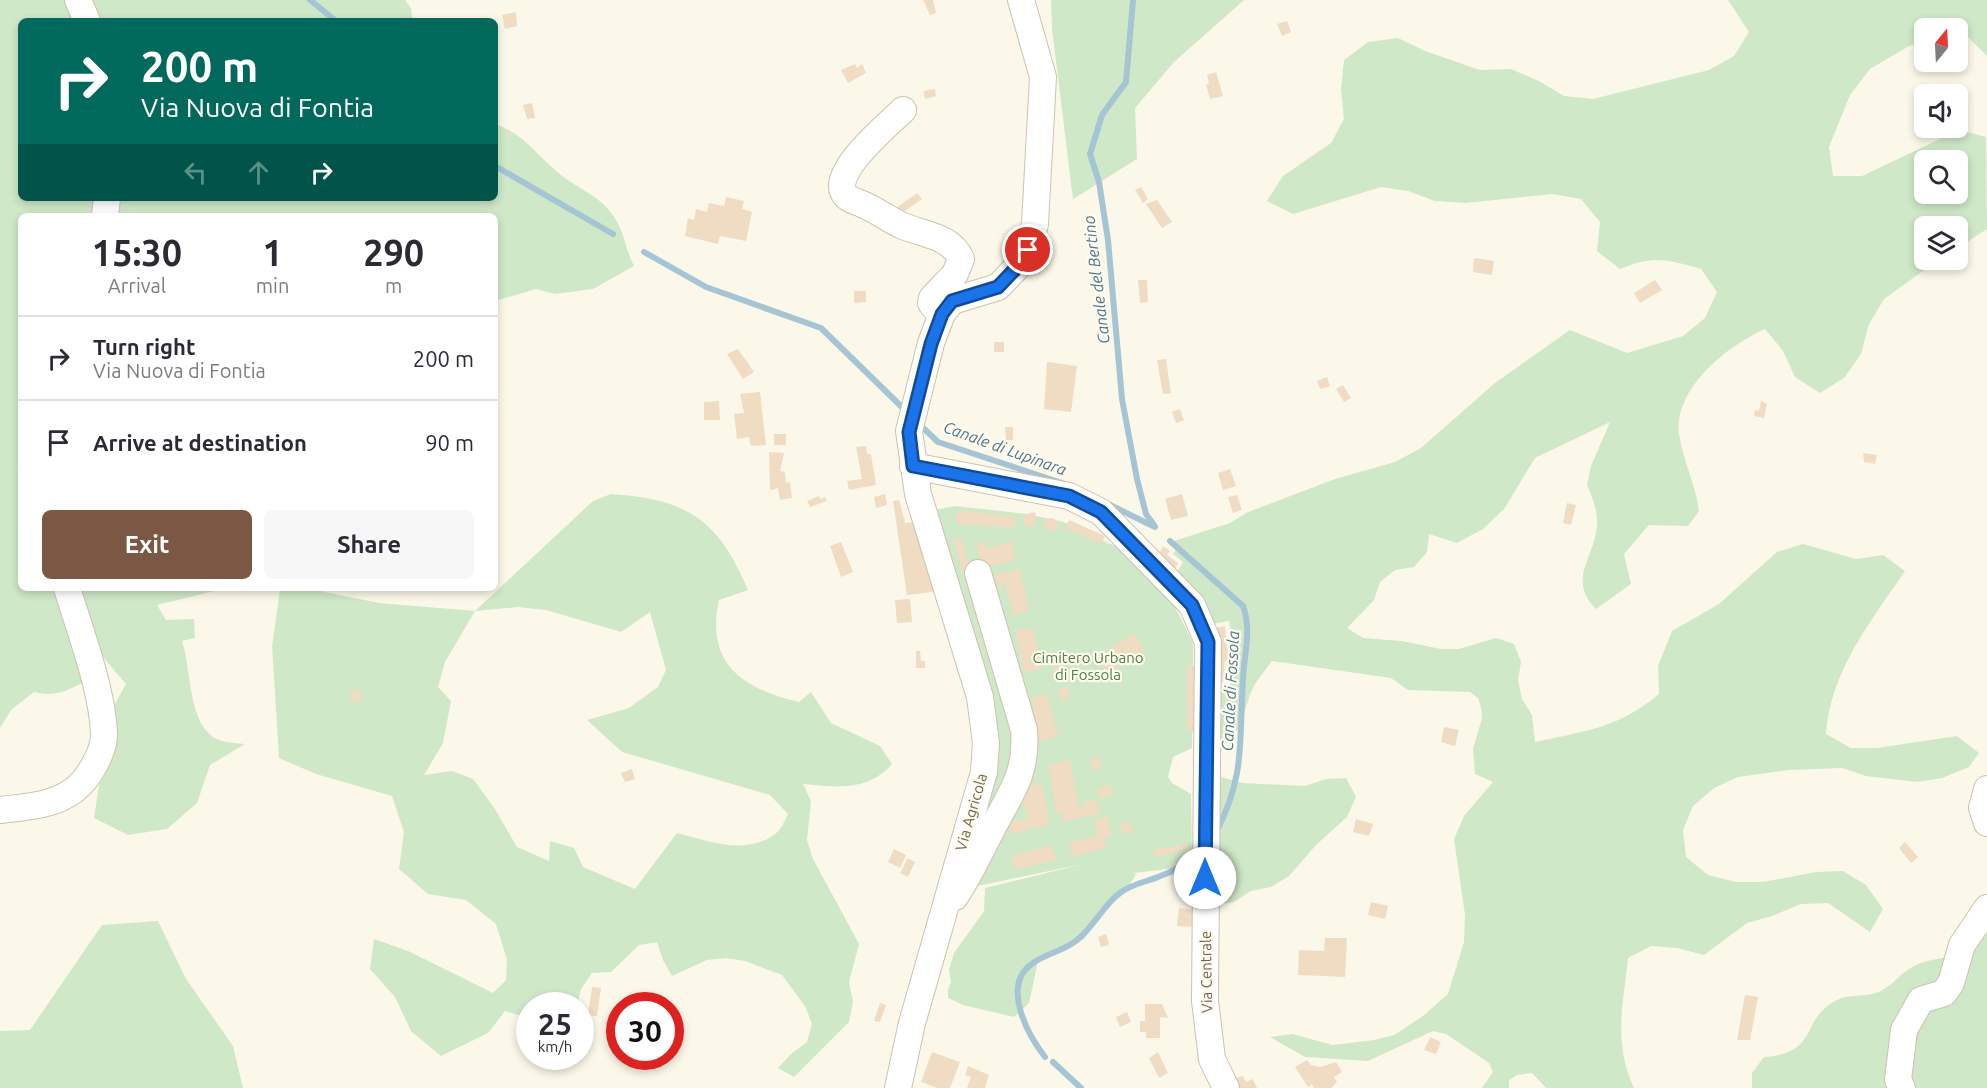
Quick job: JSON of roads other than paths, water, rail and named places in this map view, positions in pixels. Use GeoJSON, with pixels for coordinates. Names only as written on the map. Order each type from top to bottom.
{"type":"FeatureCollection","features":[{"type":"Feature","properties":{"kind":"street"},"geometry":{"type":"LineString","coordinates":[[78,0],[86,18]]}},
{"type":"Feature","properties":{"kind":"street"},"geometry":{"type":"LineString","coordinates":[[903,110],[854,159],[844,175],[841,186],[846,196],[902,225],[944,240],[956,248],[961,259],[955,274],[932,298],[934,309],[942,314],[952,301],[998,287],[1017,267],[1028,250],[1035,224],[1043,77],[1021,0]]}},
{"type":"Feature","properties":{"kind":"street","name":"Via Agricola"},"geometry":{"type":"LineString","coordinates":[[898,1088],[912,1023],[951,879],[984,772],[986,743],[980,697],[918,494],[909,432],[942,314]]}},
{"type":"Feature","properties":{"kind":"street","name":"Via Centrale"},"geometry":{"type":"LineString","coordinates":[[913,466],[1069,496],[1101,512],[1192,605],[1208,642],[1204,1001],[1212,1059],[1226,1088]]}},
{"type":"Feature","properties":{"kind":"street"},"geometry":{"type":"LineString","coordinates":[[943,915],[965,885],[988,834],[1015,790],[1026,752],[1024,730],[978,573]]}},
{"type":"Feature","properties":{"kind":"street"},"geometry":{"type":"LineString","coordinates":[[0,810],[52,802],[75,790],[96,761],[104,737],[99,704],[68,591]]}},
{"type":"Feature","properties":{"kind":"street"},"geometry":{"type":"LineString","coordinates":[[1987,789],[1982,808],[1987,823]]}},
{"type":"Feature","properties":{"kind":"street"},"geometry":{"type":"LineString","coordinates":[[1902,1088],[1898,1080],[1904,1030],[1921,1000],[1944,993],[1951,984],[1962,945],[1987,908]]}},
{"type":"Feature","properties":{"kind":"waterway","name":"Canale di Lupinara"},"geometry":{"type":"LineString","coordinates":[[310,0],[332,18]]}},
{"type":"Feature","properties":{"kind":"waterway","name":"Canale del Bertino"},"geometry":{"type":"LineString","coordinates":[[1133,0],[1126,82],[1102,115],[1090,154],[1099,182],[1108,240],[1122,399],[1137,479],[1146,514],[1154,525]]}},
{"type":"Feature","properties":{"kind":"waterway","name":"Canale di Lupinara"},"geometry":{"type":"LineString","coordinates":[[498,168],[613,234]]}},
{"type":"Feature","properties":{"kind":"waterway","name":"Canale di Lupinara"},"geometry":{"type":"LineString","coordinates":[[644,252],[706,287],[821,328],[907,412]]}},
{"type":"Feature","properties":{"kind":"waterway","name":"Canale di Lupinara"},"geometry":{"type":"LineString","coordinates":[[919,424],[938,442],[1065,484]]}},
{"type":"Feature","properties":{"kind":"waterway","name":"Canale di Lupinara"},"geometry":{"type":"LineString","coordinates":[[1110,505],[1155,527]]}},
{"type":"Feature","properties":{"kind":"waterway","name":"Canale di Fossola"},"geometry":{"type":"LineString","coordinates":[[1170,541],[1243,606],[1246,615],[1247,633],[1237,775],[1226,812],[1216,832]]}},
{"type":"Feature","properties":{"kind":"waterway","name":"Canale di Fossola"},"geometry":{"type":"LineString","coordinates":[[1045,1057],[1031,1036],[1020,1010],[1019,984],[1023,972],[1038,960],[1077,940],[1108,904],[1124,890],[1168,873],[1197,854]]}},
{"type":"Feature","properties":{"kind":"waterway","name":"Canale di Fossola"},"geometry":{"type":"LineString","coordinates":[[1053,1062],[1081,1088]]}},
{"type":"Feature","properties":{"kind":"park label","name":"Cimitero Urbano di Fossola"},"geometry":{"type":"Point","coordinates":[1088,666]}}]}
